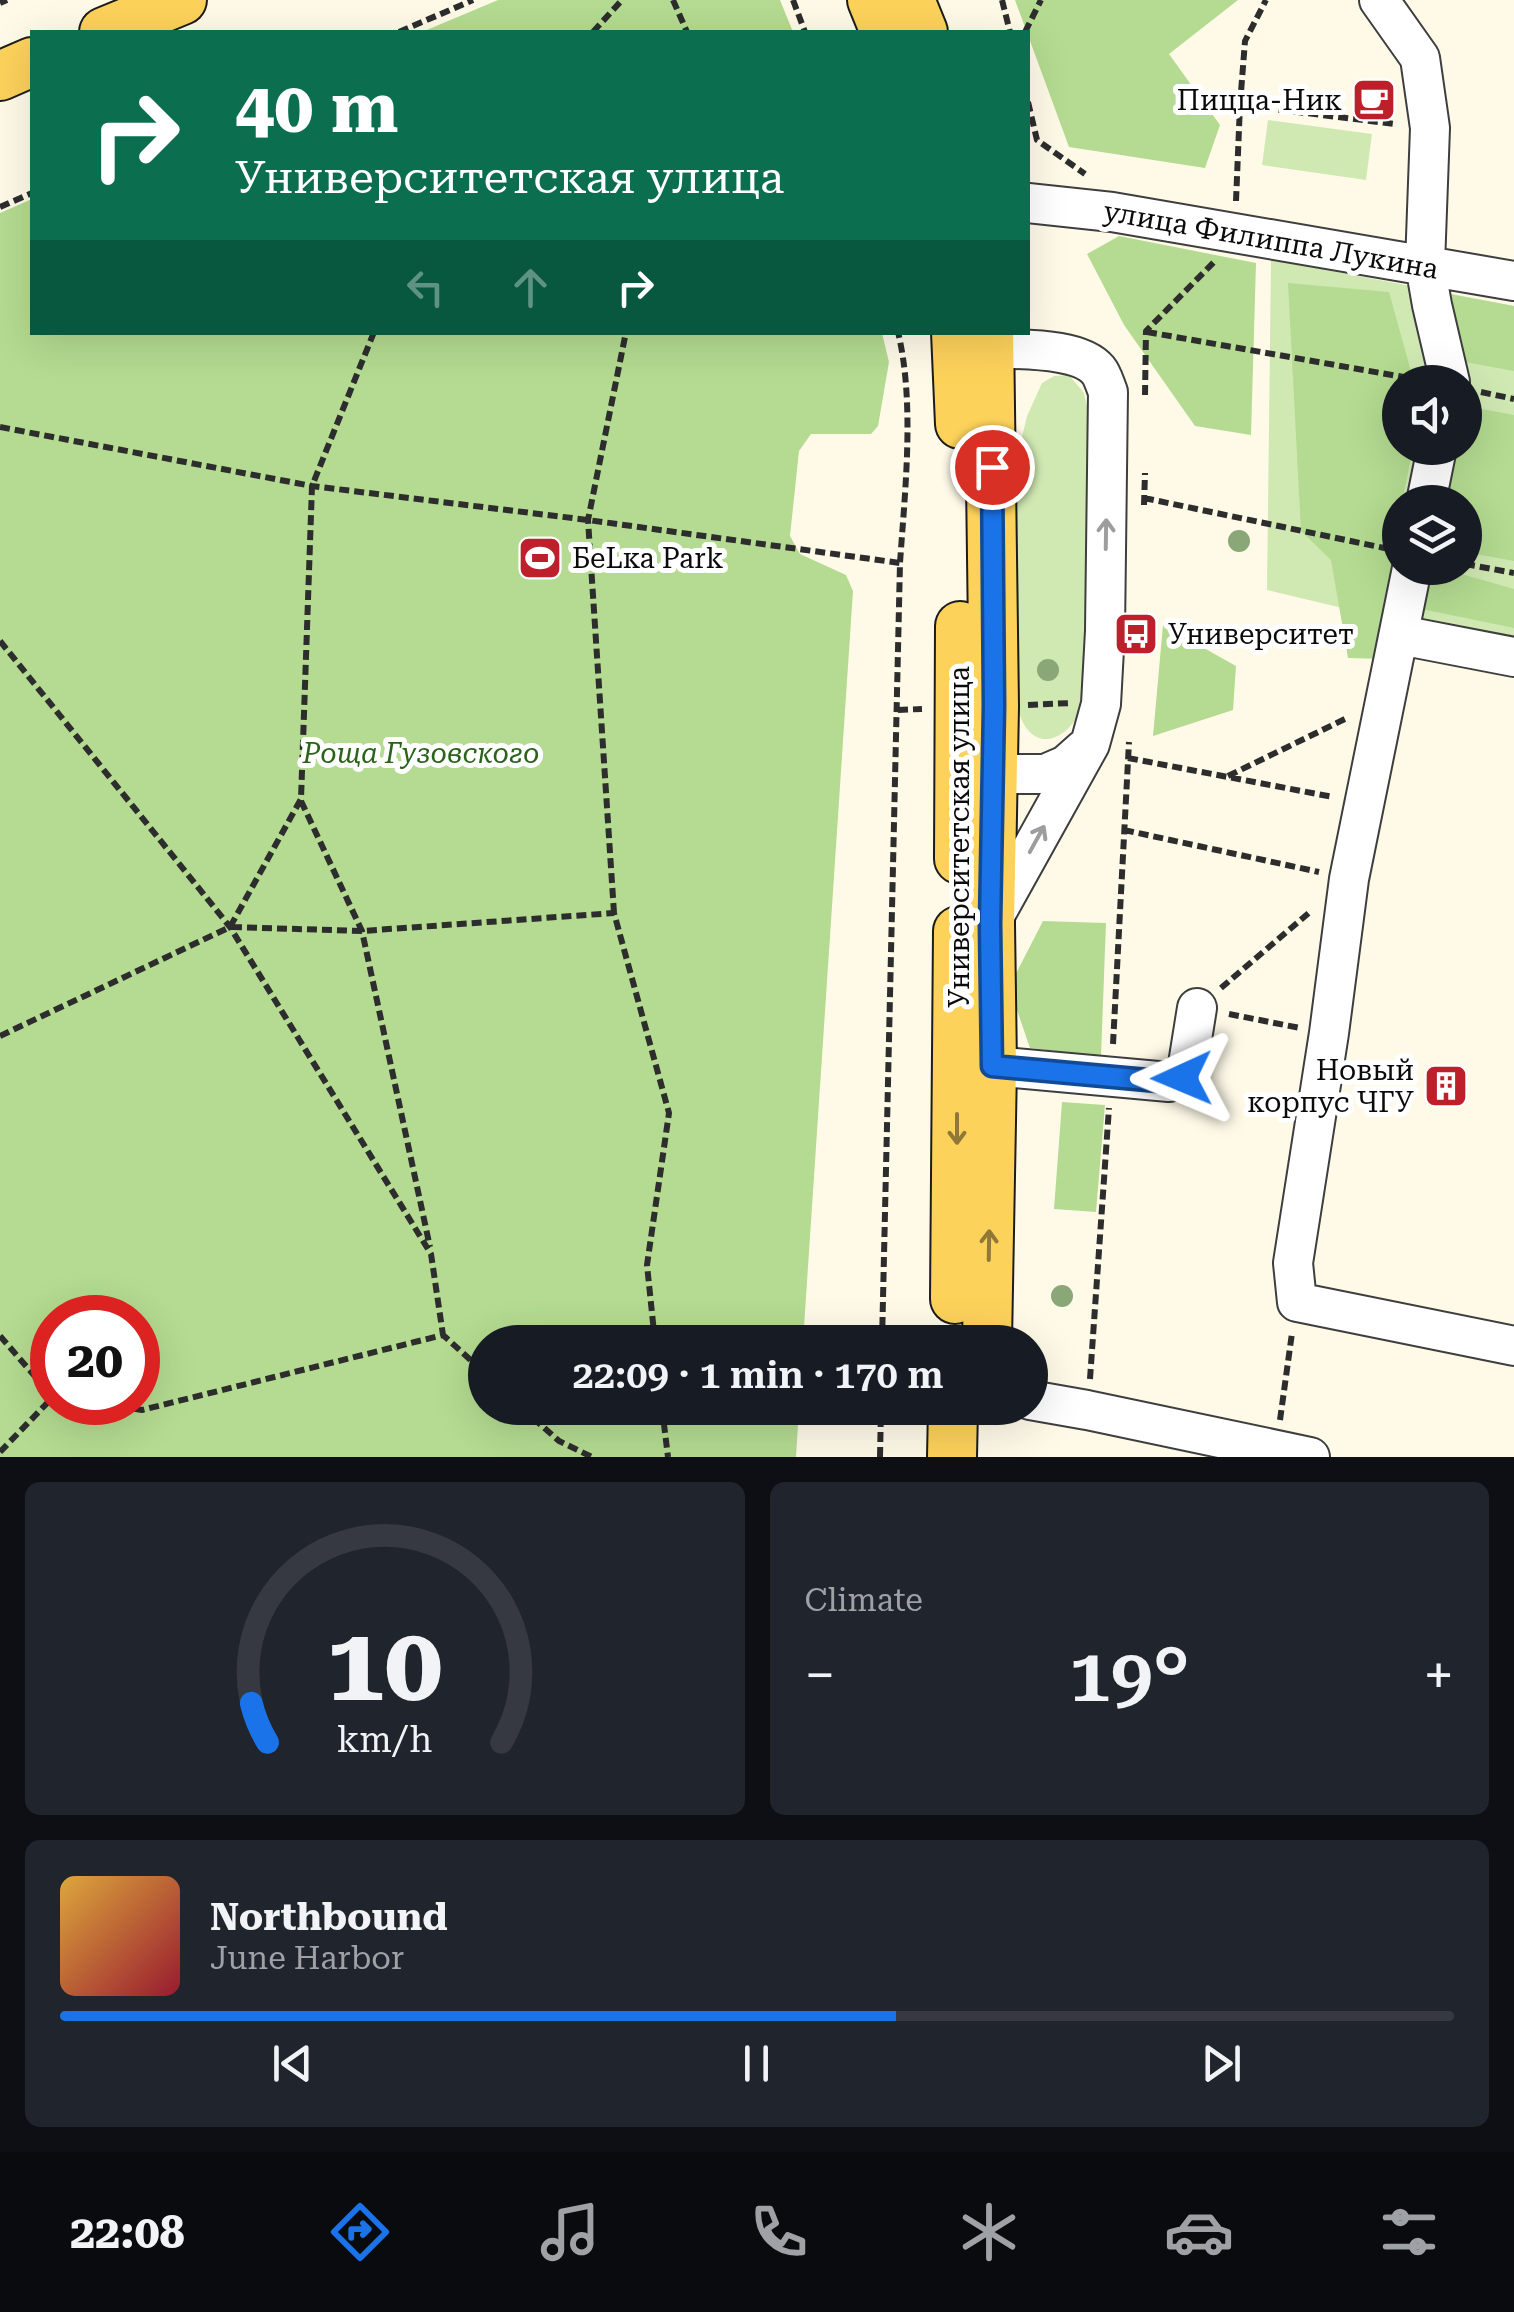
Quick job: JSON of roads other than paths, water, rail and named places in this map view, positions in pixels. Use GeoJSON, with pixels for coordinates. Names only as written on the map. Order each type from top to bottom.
{"type":"FeatureCollection","features":[{"type":"Feature","properties":{"kind":"main road"},"geometry":{"type":"LineString","coordinates":[[109,30],[182,0]]}},
{"type":"Feature","properties":{"kind":"main road"},"geometry":{"type":"LineString","coordinates":[[872,0],[884,30]]}},
{"type":"Feature","properties":{"kind":"main road"},"geometry":{"type":"LineString","coordinates":[[910,0],[922,30]]}},
{"type":"Feature","properties":{"kind":"main road"},"geometry":{"type":"LineString","coordinates":[[0,76],[30,63]]}},
{"type":"Feature","properties":{"kind":"main road","name":"Университетская улица"},"geometry":{"type":"LineString","coordinates":[[973,340],[975,1066],[986,1325]]}},
{"type":"Feature","properties":{"kind":"main road","name":"Университетская улица"},"geometry":{"type":"LineString","coordinates":[[955,1325],[990,924],[976,774]]}},
{"type":"Feature","properties":{"kind":"main road"},"geometry":{"type":"LineString","coordinates":[[952,1457],[953,1425]]}},
{"type":"Feature","properties":{"kind":"main road"},"geometry":{"type":"LineString","coordinates":[[984,1457],[985,1425]]}},
{"type":"Feature","properties":{"kind":"street"},"geometry":{"type":"LineString","coordinates":[[1379,0],[1420,58],[1430,128],[1425,265],[1432,305],[1432,365]]}},
{"type":"Feature","properties":{"kind":"street","name":"улица Филиппа Лукина"},"geometry":{"type":"LineString","coordinates":[[1030,204],[1112,212],[1514,282]]}},
{"type":"Feature","properties":{"kind":"street"},"geometry":{"type":"LineString","coordinates":[[973,340],[1086,360],[1100,371],[1108,392],[1101,704],[1090,744],[990,924]]}},
{"type":"Feature","properties":{"kind":"street"},"geometry":{"type":"LineString","coordinates":[[1409,585],[1350,879],[1293,1264],[1297,1302],[1514,1346]]}},
{"type":"Feature","properties":{"kind":"street"},"geometry":{"type":"LineString","coordinates":[[1400,635],[1514,656]]}},
{"type":"Feature","properties":{"kind":"street"},"geometry":{"type":"LineString","coordinates":[[976,774],[1045,774],[1066,765],[1090,744]]}},
{"type":"Feature","properties":{"kind":"street"},"geometry":{"type":"LineString","coordinates":[[975,1066],[1169,1082],[1182,1078],[1188,1064],[1198,1008]]}},
{"type":"Feature","properties":{"kind":"street"},"geometry":{"type":"LineString","coordinates":[[1048,1403],[1228,1448],[1293,1453]]}},
{"type":"Feature","properties":{"kind":"place","name":"Пицца-Ник"},"geometry":{"type":"Point","coordinates":[1374,100]}},
{"type":"Feature","properties":{"kind":"place","name":"БeLка Park"},"geometry":{"type":"Point","coordinates":[540,558]}},
{"type":"Feature","properties":{"kind":"place","name":"Университет"},"geometry":{"type":"Point","coordinates":[1136,634]}},
{"type":"Feature","properties":{"kind":"place","name":"Новый корпус ЧГУ"},"geometry":{"type":"Point","coordinates":[1446,1086]}},
{"type":"Feature","properties":{"kind":"park label","name":"Роща Гузовского"},"geometry":{"type":"Point","coordinates":[421,753]}}]}
